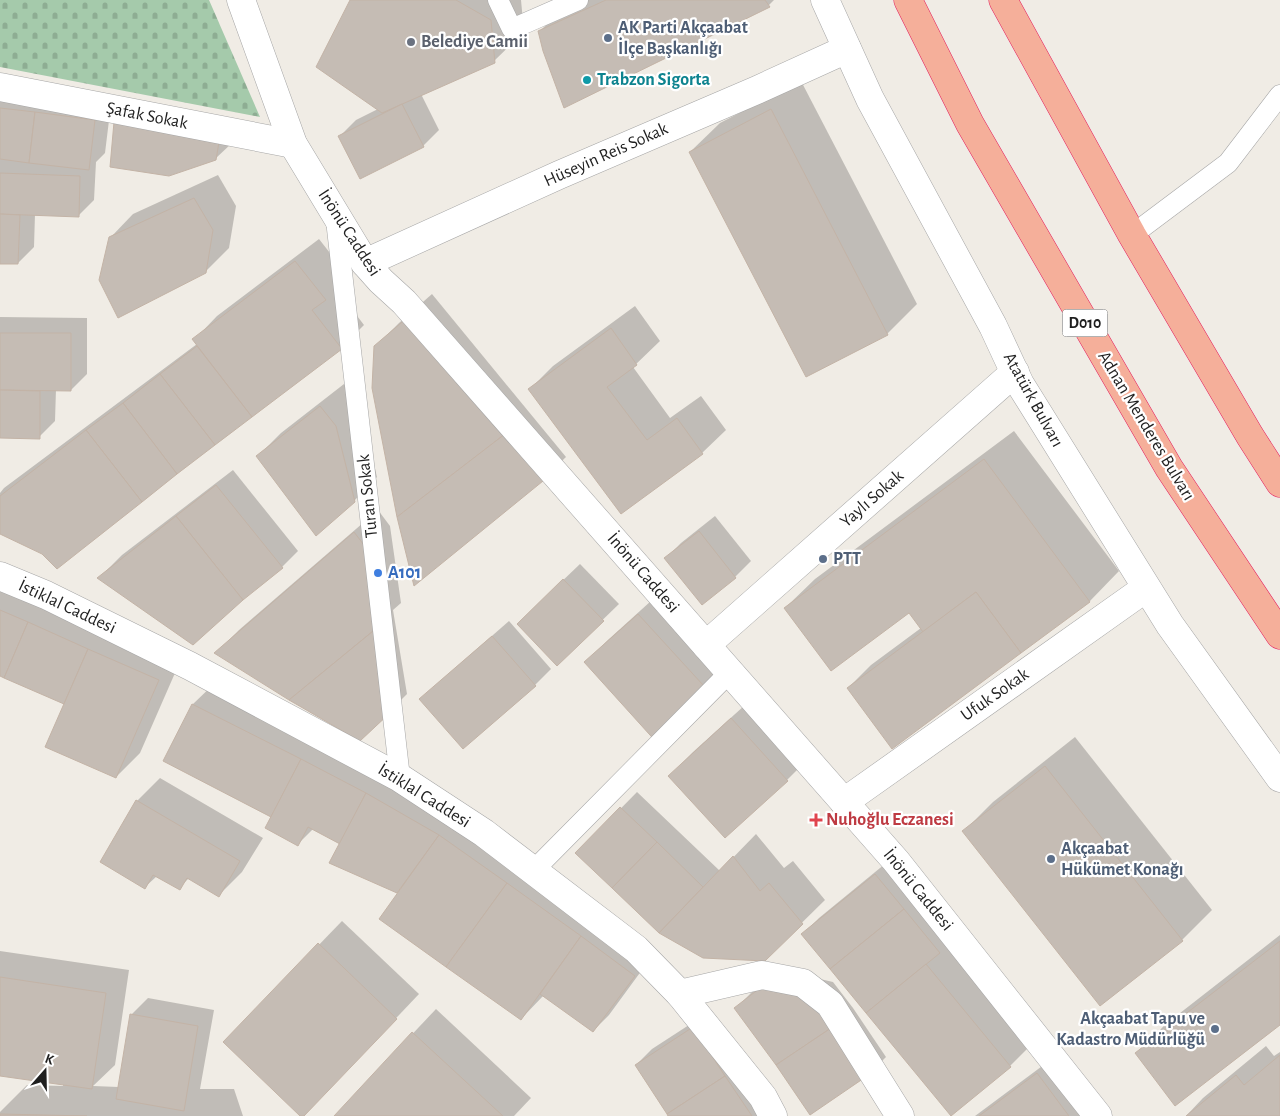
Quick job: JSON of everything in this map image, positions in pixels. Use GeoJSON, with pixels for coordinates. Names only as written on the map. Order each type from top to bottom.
{"type":"FeatureCollection","features":[{"type":"Feature","properties":{"kind":"highway","name":"Adnan Menderes Bulvarı"},"geometry":{"type":"LineString","coordinates":[[908,0],[970,124],[1169,468],[1280,635]]}},
{"type":"Feature","properties":{"kind":"highway"},"geometry":{"type":"LineString","coordinates":[[1003,0],[1132,235],[1245,428],[1280,483]]}},
{"type":"Feature","properties":{"kind":"street","name":"İnönü Caddesi"},"geometry":{"type":"LineString","coordinates":[[241,0],[293,144],[365,263],[404,302],[896,861],[1098,1116]]}},
{"type":"Feature","properties":{"kind":"street","name":"Atatürk Bulvarı"},"geometry":{"type":"LineString","coordinates":[[824,0],[870,99],[988,318],[1020,384],[1170,625],[1280,778]]}},
{"type":"Feature","properties":{"kind":"street","name":"Hüseyin Reis Sokak"},"geometry":{"type":"LineString","coordinates":[[365,263],[559,175],[847,49]]}},
{"type":"Feature","properties":{"kind":"street","name":"Şafak Sokak"},"geometry":{"type":"LineString","coordinates":[[0,87],[293,144]]}},
{"type":"Feature","properties":{"kind":"street","name":"Yaylı Sokak"},"geometry":{"type":"LineString","coordinates":[[706,645],[1015,372]]}},
{"type":"Feature","properties":{"kind":"street","name":"İstiklal Caddesi"},"geometry":{"type":"LineString","coordinates":[[0,576],[46,596],[190,666],[400,778],[484,833],[636,949],[680,994],[763,1097],[773,1116]]}},
{"type":"Feature","properties":{"kind":"street","name":"Ufuk Sokak"},"geometry":{"type":"LineString","coordinates":[[844,802],[1146,588]]}},
{"type":"Feature","properties":{"kind":"street"},"geometry":{"type":"LineString","coordinates":[[680,994],[762,975],[803,983],[830,1004],[900,1116]]}},
{"type":"Feature","properties":{"kind":"lane"},"geometry":{"type":"LineString","coordinates":[[498,0],[512,28],[578,0]]}},
{"type":"Feature","properties":{"kind":"lane"},"geometry":{"type":"LineString","coordinates":[[1132,235],[1228,163],[1280,95]]}},
{"type":"Feature","properties":{"kind":"lane","name":"Turan Sokak"},"geometry":{"type":"LineString","coordinates":[[336,215],[400,778]]}},
{"type":"Feature","properties":{"kind":"lane"},"geometry":{"type":"LineString","coordinates":[[533,871],[730,672]]}},
{"type":"Feature","properties":{"kind":"green space"},"geometry":{"type":"Polygon","coordinates":[[[0,0],[209,0],[260,117],[0,67],[0,0]]]}},
{"type":"Feature","properties":{"kind":"building","name":"Belediye Camii"},"geometry":{"type":"Polygon","coordinates":[[[350,0],[456,0],[491,20],[495,63],[382,113],[316,67],[350,0]]]}},
{"type":"Feature","properties":{"kind":"building","name":"Trabzon Sigorta"},"geometry":{"type":"Polygon","coordinates":[[[606,0],[765,0],[770,7],[564,108],[543,51],[538,31],[606,0]]]}},
{"type":"Feature","properties":{"kind":"building"},"geometry":{"type":"Polygon","coordinates":[[[402,104],[424,147],[360,179],[338,136],[402,104]]]}},
{"type":"Feature","properties":{"kind":"building"},"geometry":{"type":"Polygon","coordinates":[[[0,108],[35,112],[29,163],[0,159],[0,108]]]}},
{"type":"Feature","properties":{"kind":"building"},"geometry":{"type":"Polygon","coordinates":[[[771,109],[888,335],[806,377],[689,152],[771,109]]]}},
{"type":"Feature","properties":{"kind":"building"},"geometry":{"type":"Polygon","coordinates":[[[35,112],[95,120],[89,170],[29,163],[35,112]]]}},
{"type":"Feature","properties":{"kind":"building"},"geometry":{"type":"Polygon","coordinates":[[[114,122],[219,142],[216,160],[169,176],[110,167],[114,122]]]}},
{"type":"Feature","properties":{"kind":"building"},"geometry":{"type":"Polygon","coordinates":[[[0,173],[80,176],[79,217],[0,214],[0,173]]]}},
{"type":"Feature","properties":{"kind":"building"},"geometry":{"type":"Polygon","coordinates":[[[194,198],[213,230],[206,273],[118,318],[99,280],[109,237],[194,198]]]}},
{"type":"Feature","properties":{"kind":"building"},"geometry":{"type":"Polygon","coordinates":[[[0,214],[20,215],[18,264],[0,264],[0,214]]]}},
{"type":"Feature","properties":{"kind":"building"},"geometry":{"type":"Polygon","coordinates":[[[295,261],[326,300],[312,310],[342,349],[252,417],[192,339],[295,261]]]}},
{"type":"Feature","properties":{"kind":"building"},"geometry":{"type":"Polygon","coordinates":[[[408,317],[505,434],[397,517],[372,388],[374,346],[408,317]]]}},
{"type":"Feature","properties":{"kind":"building"},"geometry":{"type":"Polygon","coordinates":[[[611,328],[637,365],[607,387],[647,440],[677,418],[703,454],[621,514],[528,389],[611,328]]]}},
{"type":"Feature","properties":{"kind":"building"},"geometry":{"type":"Polygon","coordinates":[[[0,333],[71,333],[71,391],[0,390],[0,333]]]}},
{"type":"Feature","properties":{"kind":"building"},"geometry":{"type":"Polygon","coordinates":[[[197,346],[252,417],[215,445],[160,374],[197,346]]]}},
{"type":"Feature","properties":{"kind":"building"},"geometry":{"type":"Polygon","coordinates":[[[160,374],[215,445],[177,474],[123,403],[160,374]]]}},
{"type":"Feature","properties":{"kind":"building"},"geometry":{"type":"Polygon","coordinates":[[[0,390],[40,391],[40,439],[0,438],[0,390]]]}},
{"type":"Feature","properties":{"kind":"building"},"geometry":{"type":"Polygon","coordinates":[[[123,403],[177,474],[142,502],[86,430],[123,403]]]}},
{"type":"Feature","properties":{"kind":"building"},"geometry":{"type":"Polygon","coordinates":[[[320,406],[336,426],[355,502],[316,536],[256,456],[320,406]]]}},
{"type":"Feature","properties":{"kind":"building"},"geometry":{"type":"Polygon","coordinates":[[[86,430],[142,502],[57,569],[42,554],[0,534],[0,496],[86,430]]]}},
{"type":"Feature","properties":{"kind":"building"},"geometry":{"type":"Polygon","coordinates":[[[505,434],[543,481],[414,586],[397,517],[505,434]]]}},
{"type":"Feature","properties":{"kind":"building"},"geometry":{"type":"Polygon","coordinates":[[[984,459],[1090,602],[1021,653],[976,592],[923,632],[909,613],[831,671],[784,608],[984,459]]]}},
{"type":"Feature","properties":{"kind":"building"},"geometry":{"type":"Polygon","coordinates":[[[216,485],[283,568],[243,600],[176,516],[216,485]]]}},
{"type":"Feature","properties":{"kind":"building"},"geometry":{"type":"Polygon","coordinates":[[[176,516],[243,600],[193,645],[97,578],[176,516]]]}},
{"type":"Feature","properties":{"kind":"building"},"geometry":{"type":"Polygon","coordinates":[[[699,531],[736,578],[702,605],[664,558],[699,531]]]}},
{"type":"Feature","properties":{"kind":"building"},"geometry":{"type":"Polygon","coordinates":[[[354,532],[367,549],[378,627],[289,700],[214,653],[354,532]]]}},
{"type":"Feature","properties":{"kind":"building"},"geometry":{"type":"Polygon","coordinates":[[[563,579],[604,621],[557,666],[517,624],[563,579]]]}},
{"type":"Feature","properties":{"kind":"building"},"geometry":{"type":"Polygon","coordinates":[[[976,592],[1021,653],[892,749],[847,688],[976,592]]]}},
{"type":"Feature","properties":{"kind":"building"},"geometry":{"type":"Polygon","coordinates":[[[0,610],[28,622],[4,678],[0,676],[0,610]]]}},
{"type":"Feature","properties":{"kind":"building"},"geometry":{"type":"Polygon","coordinates":[[[638,614],[714,697],[659,745],[584,662],[638,614]]]}},
{"type":"Feature","properties":{"kind":"building"},"geometry":{"type":"Polygon","coordinates":[[[28,622],[88,649],[64,704],[4,678],[28,622]]]}},
{"type":"Feature","properties":{"kind":"building"},"geometry":{"type":"Polygon","coordinates":[[[378,627],[391,712],[360,741],[289,700],[378,627]]]}},
{"type":"Feature","properties":{"kind":"building"},"geometry":{"type":"Polygon","coordinates":[[[492,636],[536,686],[463,749],[419,699],[492,636]]]}},
{"type":"Feature","properties":{"kind":"building"},"geometry":{"type":"Polygon","coordinates":[[[88,649],[159,680],[116,778],[45,747],[88,649]]]}},
{"type":"Feature","properties":{"kind":"building"},"geometry":{"type":"Polygon","coordinates":[[[192,704],[301,759],[271,817],[163,761],[192,704]]]}},
{"type":"Feature","properties":{"kind":"building"},"geometry":{"type":"Polygon","coordinates":[[[731,718],[788,781],[725,838],[668,776],[731,718]]]}},
{"type":"Feature","properties":{"kind":"building"},"geometry":{"type":"Polygon","coordinates":[[[301,759],[366,793],[340,844],[308,827],[298,846],[265,828],[301,759]]]}},
{"type":"Feature","properties":{"kind":"building"},"geometry":{"type":"Polygon","coordinates":[[[1045,766],[1183,941],[1100,1006],[962,831],[1045,766]]]}},
{"type":"Feature","properties":{"kind":"building"},"geometry":{"type":"Polygon","coordinates":[[[366,793],[439,835],[397,893],[329,863],[366,793]]]}},
{"type":"Feature","properties":{"kind":"building"},"geometry":{"type":"Polygon","coordinates":[[[136,800],[240,861],[219,897],[187,878],[180,890],[153,875],[145,889],[100,862],[136,800]]]}},
{"type":"Feature","properties":{"kind":"building"},"geometry":{"type":"Polygon","coordinates":[[[620,807],[657,842],[612,888],[575,853],[620,807]]]}},
{"type":"Feature","properties":{"kind":"building"},"geometry":{"type":"Polygon","coordinates":[[[439,835],[507,883],[446,967],[379,919],[439,835]]]}},
{"type":"Feature","properties":{"kind":"building"},"geometry":{"type":"Polygon","coordinates":[[[657,842],[703,887],[659,933],[612,888],[657,842]]]}},
{"type":"Feature","properties":{"kind":"building"},"geometry":{"type":"Polygon","coordinates":[[[733,856],[760,891],[769,883],[803,924],[765,961],[703,958],[659,933],[733,856]]]}},
{"type":"Feature","properties":{"kind":"building"},"geometry":{"type":"Polygon","coordinates":[[[875,874],[904,909],[830,969],[801,934],[875,874]]]}},
{"type":"Feature","properties":{"kind":"building"},"geometry":{"type":"Polygon","coordinates":[[[507,883],[581,936],[521,1020],[446,967],[507,883]]]}},
{"type":"Feature","properties":{"kind":"building"},"geometry":{"type":"Polygon","coordinates":[[[904,909],[940,953],[866,1013],[830,969],[904,909]]]}},
{"type":"Feature","properties":{"kind":"building"},"geometry":{"type":"Polygon","coordinates":[[[581,936],[635,976],[593,1032],[540,994],[581,936]]]}},
{"type":"Feature","properties":{"kind":"building"},"geometry":{"type":"Polygon","coordinates":[[[1280,941],[1280,1025],[1175,1106],[1135,1053],[1280,941]]]}},
{"type":"Feature","properties":{"kind":"building"},"geometry":{"type":"Polygon","coordinates":[[[318,943],[397,1019],[304,1116],[300,1116],[223,1042],[318,943]]]}},
{"type":"Feature","properties":{"kind":"building"},"geometry":{"type":"Polygon","coordinates":[[[926,964],[1011,1067],[951,1116],[866,1013],[926,964]]]}},
{"type":"Feature","properties":{"kind":"building"},"geometry":{"type":"Polygon","coordinates":[[[0,977],[106,993],[92,1089],[0,1076],[0,977]]]}},
{"type":"Feature","properties":{"kind":"building"},"geometry":{"type":"Polygon","coordinates":[[[764,985],[817,997],[837,1024],[776,1065],[734,1008],[764,985]]]}},
{"type":"Feature","properties":{"kind":"building"},"geometry":{"type":"Polygon","coordinates":[[[130,1014],[198,1026],[184,1111],[116,1099],[130,1014]]]}},
{"type":"Feature","properties":{"kind":"building"},"geometry":{"type":"Polygon","coordinates":[[[837,1024],[870,1074],[810,1115],[776,1065],[837,1024]]]}},
{"type":"Feature","properties":{"kind":"building"},"geometry":{"type":"Polygon","coordinates":[[[693,1027],[725,1076],[667,1114],[635,1065],[693,1027]]]}},
{"type":"Feature","properties":{"kind":"building"},"geometry":{"type":"Polygon","coordinates":[[[412,1032],[503,1116],[334,1116],[412,1032]]]}},
{"type":"Feature","properties":{"kind":"building"},"geometry":{"type":"Polygon","coordinates":[[[1280,1055],[1280,1116],[1186,1116],[1236,1075],[1244,1085],[1280,1055]]]}},
{"type":"Feature","properties":{"kind":"building"},"geometry":{"type":"Polygon","coordinates":[[[1037,1073],[1069,1116],[979,1116],[1037,1073]]]}},
{"type":"Feature","properties":{"kind":"building"},"geometry":{"type":"Polygon","coordinates":[[[725,1076],[752,1116],[668,1116],[667,1114],[725,1076]]]}},
{"type":"Feature","properties":{"kind":"building"},"geometry":{"type":"Polygon","coordinates":[[[0,1114],[87,1116],[0,1116],[0,1114]]]}},
{"type":"Feature","properties":{"kind":"place","name":"AK Parti Akçaabat İlçe Başkanlığı"},"geometry":{"type":"Point","coordinates":[608,38]}},
{"type":"Feature","properties":{"kind":"place","name":"Belediye Camii"},"geometry":{"type":"Point","coordinates":[411,42]}},
{"type":"Feature","properties":{"kind":"place","name":"Trabzon Sigorta"},"geometry":{"type":"Point","coordinates":[587,80]}},
{"type":"Feature","properties":{"kind":"place","name":"PTT"},"geometry":{"type":"Point","coordinates":[823,559]}},
{"type":"Feature","properties":{"kind":"place","name":"A101"},"geometry":{"type":"Point","coordinates":[378,573]}},
{"type":"Feature","properties":{"kind":"place","name":"Nuhoğlu Eczanesi"},"geometry":{"type":"Point","coordinates":[816,820]}},
{"type":"Feature","properties":{"kind":"place","name":"Akçaabat Hükümet Konağı"},"geometry":{"type":"Point","coordinates":[1051,859]}},
{"type":"Feature","properties":{"kind":"place","name":"Akçaabat Tapu ve Kadastro Müdürlüğü"},"geometry":{"type":"Point","coordinates":[1215,1029]}}]}
